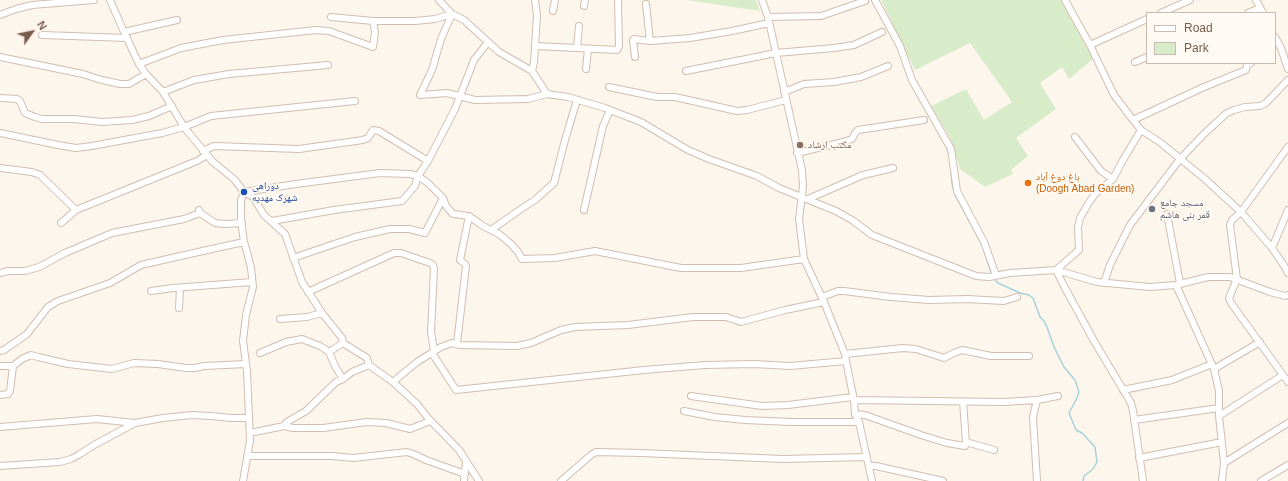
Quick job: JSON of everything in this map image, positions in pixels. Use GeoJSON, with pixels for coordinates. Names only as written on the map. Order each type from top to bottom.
{"type":"FeatureCollection","features":[{"type":"Feature","properties":{"kind":"street"},"geometry":{"type":"LineString","coordinates":[[0,14],[16,8],[32,5],[94,0]]}},
{"type":"Feature","properties":{"kind":"street"},"geometry":{"type":"LineString","coordinates":[[110,0],[139,64],[163,92],[172,106],[175,115],[205,153],[235,180],[244,192],[253,197],[264,215],[285,234],[302,282],[322,314],[342,338],[343,343],[367,358],[370,364],[417,404],[430,421],[459,450],[479,481]]}},
{"type":"Feature","properties":{"kind":"street"},"geometry":{"type":"LineString","coordinates":[[439,0],[452,14],[464,20],[499,52],[532,71],[548,94]]}},
{"type":"Feature","properties":{"kind":"street"},"geometry":{"type":"LineString","coordinates":[[532,71],[536,46],[537,14],[535,0]]}},
{"type":"Feature","properties":{"kind":"street"},"geometry":{"type":"LineString","coordinates":[[553,11],[555,0]]}},
{"type":"Feature","properties":{"kind":"street"},"geometry":{"type":"LineString","coordinates":[[536,46],[617,50],[619,48],[618,0]]}},
{"type":"Feature","properties":{"kind":"street"},"geometry":{"type":"LineString","coordinates":[[762,0],[776,53],[802,170],[805,198],[799,220],[804,259],[823,299],[845,354],[856,414],[872,481]]}},
{"type":"Feature","properties":{"kind":"street"},"geometry":{"type":"LineString","coordinates":[[875,0],[900,46],[912,80],[952,149],[957,191],[984,242],[993,276]]}},
{"type":"Feature","properties":{"kind":"street"},"geometry":{"type":"LineString","coordinates":[[1065,0],[1090,45],[1114,95],[1141,130],[1161,143],[1205,179],[1241,212],[1272,248],[1288,273]]}},
{"type":"Feature","properties":{"kind":"street"},"geometry":{"type":"LineString","coordinates":[[1163,12],[1190,0]]}},
{"type":"Feature","properties":{"kind":"street"},"geometry":{"type":"LineString","coordinates":[[1256,0],[1262,10]]}},
{"type":"Feature","properties":{"kind":"street"},"geometry":{"type":"LineString","coordinates":[[619,41],[634,39],[650,41],[690,38],[732,31],[768,20],[821,16],[865,1]]}},
{"type":"Feature","properties":{"kind":"street"},"geometry":{"type":"LineString","coordinates":[[646,4],[650,41]]}},
{"type":"Feature","properties":{"kind":"street"},"geometry":{"type":"LineString","coordinates":[[332,17],[373,21],[415,21],[435,19],[452,14]]}},
{"type":"Feature","properties":{"kind":"street"},"geometry":{"type":"LineString","coordinates":[[452,14],[441,39],[432,70],[420,95],[447,93],[460,95],[475,100],[483,100],[528,99],[548,94],[568,97],[610,110],[641,122],[688,150],[757,176],[779,188],[836,211],[852,220],[872,235],[976,276],[993,276],[1010,273],[1056,270],[1097,282],[1150,287],[1178,284],[1208,277],[1230,277],[1270,292],[1284,296],[1288,295]]}},
{"type":"Feature","properties":{"kind":"street"},"geometry":{"type":"LineString","coordinates":[[1090,45],[1146,19]]}},
{"type":"Feature","properties":{"kind":"street"},"geometry":{"type":"LineString","coordinates":[[42,36],[125,35],[177,20]]}},
{"type":"Feature","properties":{"kind":"street"},"geometry":{"type":"LineString","coordinates":[[139,64],[181,48],[223,40],[316,30],[329,31],[372,48],[374,32],[373,21]]}},
{"type":"Feature","properties":{"kind":"street"},"geometry":{"type":"LineString","coordinates":[[577,48],[579,26]]}},
{"type":"Feature","properties":{"kind":"street"},"geometry":{"type":"LineString","coordinates":[[686,71],[776,53],[854,45],[882,32]]}},
{"type":"Feature","properties":{"kind":"street"},"geometry":{"type":"LineString","coordinates":[[633,40],[635,57]]}},
{"type":"Feature","properties":{"kind":"street"},"geometry":{"type":"LineString","coordinates":[[272,221],[334,210],[402,201],[415,186],[418,176],[428,161],[454,109],[474,60],[488,42]]}},
{"type":"Feature","properties":{"kind":"street"},"geometry":{"type":"LineString","coordinates":[[586,69],[588,49]]}},
{"type":"Feature","properties":{"kind":"street"},"geometry":{"type":"LineString","coordinates":[[1278,50],[1288,70]]}},
{"type":"Feature","properties":{"kind":"street"},"geometry":{"type":"LineString","coordinates":[[0,57],[83,74],[120,84],[128,84],[146,74]]}},
{"type":"Feature","properties":{"kind":"street"},"geometry":{"type":"LineString","coordinates":[[1135,62],[1146,57]]}},
{"type":"Feature","properties":{"kind":"street"},"geometry":{"type":"LineString","coordinates":[[1133,120],[1204,87],[1246,70],[1247,65],[1249,64]]}},
{"type":"Feature","properties":{"kind":"street"},"geometry":{"type":"LineString","coordinates":[[163,92],[194,80],[229,74],[328,65]]}},
{"type":"Feature","properties":{"kind":"street"},"geometry":{"type":"LineString","coordinates":[[784,92],[804,84],[834,82],[860,77],[888,66]]}},
{"type":"Feature","properties":{"kind":"street"},"geometry":{"type":"LineString","coordinates":[[1104,283],[1110,265],[1130,225],[1180,159],[1227,113],[1245,107],[1260,106],[1266,103],[1288,80]]}},
{"type":"Feature","properties":{"kind":"street"},"geometry":{"type":"LineString","coordinates":[[609,87],[657,97],[675,97],[737,111],[747,110],[786,100]]}},
{"type":"Feature","properties":{"kind":"street"},"geometry":{"type":"LineString","coordinates":[[0,98],[17,99],[25,113],[42,119],[74,119],[102,122],[132,120],[149,116],[172,106]]}},
{"type":"Feature","properties":{"kind":"street"},"geometry":{"type":"LineString","coordinates":[[491,230],[535,200],[554,183],[565,140],[578,100]]}},
{"type":"Feature","properties":{"kind":"street"},"geometry":{"type":"LineString","coordinates":[[0,133],[76,148],[162,133],[184,127],[211,116],[355,101]]}},
{"type":"Feature","properties":{"kind":"street"},"geometry":{"type":"LineString","coordinates":[[584,210],[601,134],[610,110]]}},
{"type":"Feature","properties":{"kind":"street"},"geometry":{"type":"LineString","coordinates":[[797,153],[843,142],[852,138],[858,130],[924,120]]}},
{"type":"Feature","properties":{"kind":"street"},"geometry":{"type":"LineString","coordinates":[[61,223],[76,210],[197,161],[214,146],[298,149],[364,140],[368,138],[373,130],[379,131],[428,161]]}},
{"type":"Feature","properties":{"kind":"street"},"geometry":{"type":"LineString","coordinates":[[1056,270],[1079,250],[1078,226],[1080,218],[1095,194],[1113,179],[1141,130]]}},
{"type":"Feature","properties":{"kind":"street"},"geometry":{"type":"LineString","coordinates":[[1076,138],[1101,171],[1113,179]]}},
{"type":"Feature","properties":{"kind":"street"},"geometry":{"type":"LineString","coordinates":[[1288,147],[1241,212],[1232,220],[1230,225],[1237,279],[1229,298],[1230,303],[1288,382]]}},
{"type":"Feature","properties":{"kind":"street"},"geometry":{"type":"LineString","coordinates":[[0,168],[32,172],[40,175],[76,210]]}},
{"type":"Feature","properties":{"kind":"street"},"geometry":{"type":"LineString","coordinates":[[805,198],[863,175],[893,168]]}},
{"type":"Feature","properties":{"kind":"street"},"geometry":{"type":"LineString","coordinates":[[244,192],[380,173],[410,174],[418,176],[428,183],[443,198],[446,206],[454,214],[469,216],[499,234],[511,244],[522,258],[555,258],[583,252],[595,252],[681,268],[741,268],[804,259]]}},
{"type":"Feature","properties":{"kind":"street"},"geometry":{"type":"LineString","coordinates":[[243,481],[250,441],[244,341],[246,314],[253,287],[249,258],[244,242],[242,223],[241,200],[244,192]]}},
{"type":"Feature","properties":{"kind":"street"},"geometry":{"type":"LineString","coordinates":[[293,258],[355,237],[390,229],[409,229],[425,233],[443,198]]}},
{"type":"Feature","properties":{"kind":"street"},"geometry":{"type":"LineString","coordinates":[[1272,248],[1288,210]]}},
{"type":"Feature","properties":{"kind":"street"},"geometry":{"type":"LineString","coordinates":[[0,273],[8,271],[25,271],[39,267],[65,253],[112,234],[184,219],[199,211],[214,223],[242,223]]}},
{"type":"Feature","properties":{"kind":"street"},"geometry":{"type":"LineString","coordinates":[[1167,214],[1178,284],[1213,367],[1219,391],[1219,416],[1224,463],[1222,481]]}},
{"type":"Feature","properties":{"kind":"street"},"geometry":{"type":"LineString","coordinates":[[457,344],[466,266],[460,260],[469,216]]}},
{"type":"Feature","properties":{"kind":"street"},"geometry":{"type":"LineString","coordinates":[[0,351],[4,350],[27,334],[48,307],[58,301],[110,283],[141,265],[244,242]]}},
{"type":"Feature","properties":{"kind":"street"},"geometry":{"type":"LineString","coordinates":[[308,292],[394,253],[401,253],[430,263],[433,265],[434,269],[431,332],[433,352],[456,390],[652,369],[704,365],[754,364],[790,366],[846,361]]}},
{"type":"Feature","properties":{"kind":"street"},"geometry":{"type":"LineString","coordinates":[[1056,270],[1069,296],[1131,403],[1143,481]]}},
{"type":"Feature","properties":{"kind":"street"},"geometry":{"type":"LineString","coordinates":[[151,291],[252,282]]}},
{"type":"Feature","properties":{"kind":"street"},"geometry":{"type":"LineString","coordinates":[[179,308],[180,288]]}},
{"type":"Feature","properties":{"kind":"street"},"geometry":{"type":"LineString","coordinates":[[393,382],[416,362],[449,344],[517,346],[561,330],[575,327],[628,325],[693,317],[726,318],[741,322],[823,299],[838,291],[929,300],[1004,300],[1017,298]]}},
{"type":"Feature","properties":{"kind":"street"},"geometry":{"type":"LineString","coordinates":[[280,320],[322,314]]}},
{"type":"Feature","properties":{"kind":"street"},"geometry":{"type":"LineString","coordinates":[[260,352],[286,342],[302,339],[320,346],[329,352],[343,379]]}},
{"type":"Feature","properties":{"kind":"street"},"geometry":{"type":"LineString","coordinates":[[1123,390],[1172,380],[1213,367],[1260,342]]}},
{"type":"Feature","properties":{"kind":"street"},"geometry":{"type":"LineString","coordinates":[[329,352],[343,343]]}},
{"type":"Feature","properties":{"kind":"street"},"geometry":{"type":"LineString","coordinates":[[845,354],[916,348],[940,358],[944,358],[962,350],[991,356],[1029,356]]}},
{"type":"Feature","properties":{"kind":"street"},"geometry":{"type":"LineString","coordinates":[[0,366],[13,366],[22,359],[31,355],[68,364],[112,369],[134,363],[158,364],[186,368],[246,364]]}},
{"type":"Feature","properties":{"kind":"street"},"geometry":{"type":"LineString","coordinates":[[284,426],[287,422],[306,411],[336,382],[352,372],[370,364]]}},
{"type":"Feature","properties":{"kind":"street"},"geometry":{"type":"LineString","coordinates":[[0,395],[8,394],[10,391],[13,366]]}},
{"type":"Feature","properties":{"kind":"street"},"geometry":{"type":"LineString","coordinates":[[1219,416],[1283,375]]}},
{"type":"Feature","properties":{"kind":"street"},"geometry":{"type":"LineString","coordinates":[[691,396],[762,406],[854,399],[1004,402],[1037,400],[1058,396]]}},
{"type":"Feature","properties":{"kind":"street"},"geometry":{"type":"LineString","coordinates":[[1037,400],[1033,417],[1037,481]]}},
{"type":"Feature","properties":{"kind":"street"},"geometry":{"type":"LineString","coordinates":[[856,414],[865,415],[921,436],[965,446],[963,402]]}},
{"type":"Feature","properties":{"kind":"street"},"geometry":{"type":"LineString","coordinates":[[1134,420],[1219,408]]}},
{"type":"Feature","properties":{"kind":"street"},"geometry":{"type":"LineString","coordinates":[[684,411],[745,420],[859,422]]}},
{"type":"Feature","properties":{"kind":"street"},"geometry":{"type":"LineString","coordinates":[[0,427],[97,419],[135,423],[192,415],[249,418]]}},
{"type":"Feature","properties":{"kind":"street"},"geometry":{"type":"LineString","coordinates":[[250,433],[284,426],[293,428],[323,428],[367,422],[386,423],[410,428],[430,421]]}},
{"type":"Feature","properties":{"kind":"street"},"geometry":{"type":"LineString","coordinates":[[0,466],[60,462],[71,459],[135,423]]}},
{"type":"Feature","properties":{"kind":"street"},"geometry":{"type":"LineString","coordinates":[[1224,463],[1288,423]]}},
{"type":"Feature","properties":{"kind":"street"},"geometry":{"type":"LineString","coordinates":[[966,442],[994,450]]}},
{"type":"Feature","properties":{"kind":"street"},"geometry":{"type":"LineString","coordinates":[[1139,458],[1222,442]]}},
{"type":"Feature","properties":{"kind":"street"},"geometry":{"type":"LineString","coordinates":[[247,456],[332,456],[353,458],[407,452],[465,478],[466,462]]}},
{"type":"Feature","properties":{"kind":"street"},"geometry":{"type":"LineString","coordinates":[[561,481],[596,452],[783,459],[867,457]]}},
{"type":"Feature","properties":{"kind":"street"},"geometry":{"type":"LineString","coordinates":[[1261,481],[1288,465]]}},
{"type":"Feature","properties":{"kind":"street"},"geometry":{"type":"LineString","coordinates":[[869,466],[876,466],[943,481]]}},
{"type":"Feature","properties":{"kind":"green space"},"geometry":{"type":"Polygon","coordinates":[[[687,0],[756,0],[760,11],[687,0]]]}},
{"type":"Feature","properties":{"kind":"green space"},"geometry":{"type":"Polygon","coordinates":[[[881,0],[1061,0],[1093,59],[1069,79],[1062,67],[1040,83],[1056,109],[1016,138],[1028,156],[1011,170],[1013,174],[985,187],[960,169],[950,137],[931,106],[966,89],[984,120],[1012,102],[970,43],[915,70],[881,0]]]}},
{"type":"Feature","properties":{"kind":"waterway"},"geometry":{"type":"LineString","coordinates":[[946,146],[949,154]]}},
{"type":"Feature","properties":{"kind":"waterway"},"geometry":{"type":"LineString","coordinates":[[951,171],[955,195],[982,245],[992,275]]}},
{"type":"Feature","properties":{"kind":"waterway"},"geometry":{"type":"LineString","coordinates":[[993,278],[998,283],[1033,298],[1040,317],[1047,327],[1054,347],[1064,367],[1075,380],[1079,392],[1069,413],[1076,430],[1082,433],[1095,447],[1097,462],[1093,469],[1084,476],[1083,481]]}},
{"type":"Feature","properties":{"kind":"place","name":"مکتب ارشاد"},"geometry":{"type":"Point","coordinates":[800,145]}},
{"type":"Feature","properties":{"kind":"place","name":"باغ دوغ آباد (Doogh Abad Garden)"},"geometry":{"type":"Point","coordinates":[1028,183]}},
{"type":"Feature","properties":{"kind":"place","name":"دوراهی شهرک مهدیه"},"geometry":{"type":"Point","coordinates":[244,192]}},
{"type":"Feature","properties":{"kind":"place","name":"مسجد جامع قمر بنی هاشم"},"geometry":{"type":"Point","coordinates":[1152,209]}}]}
